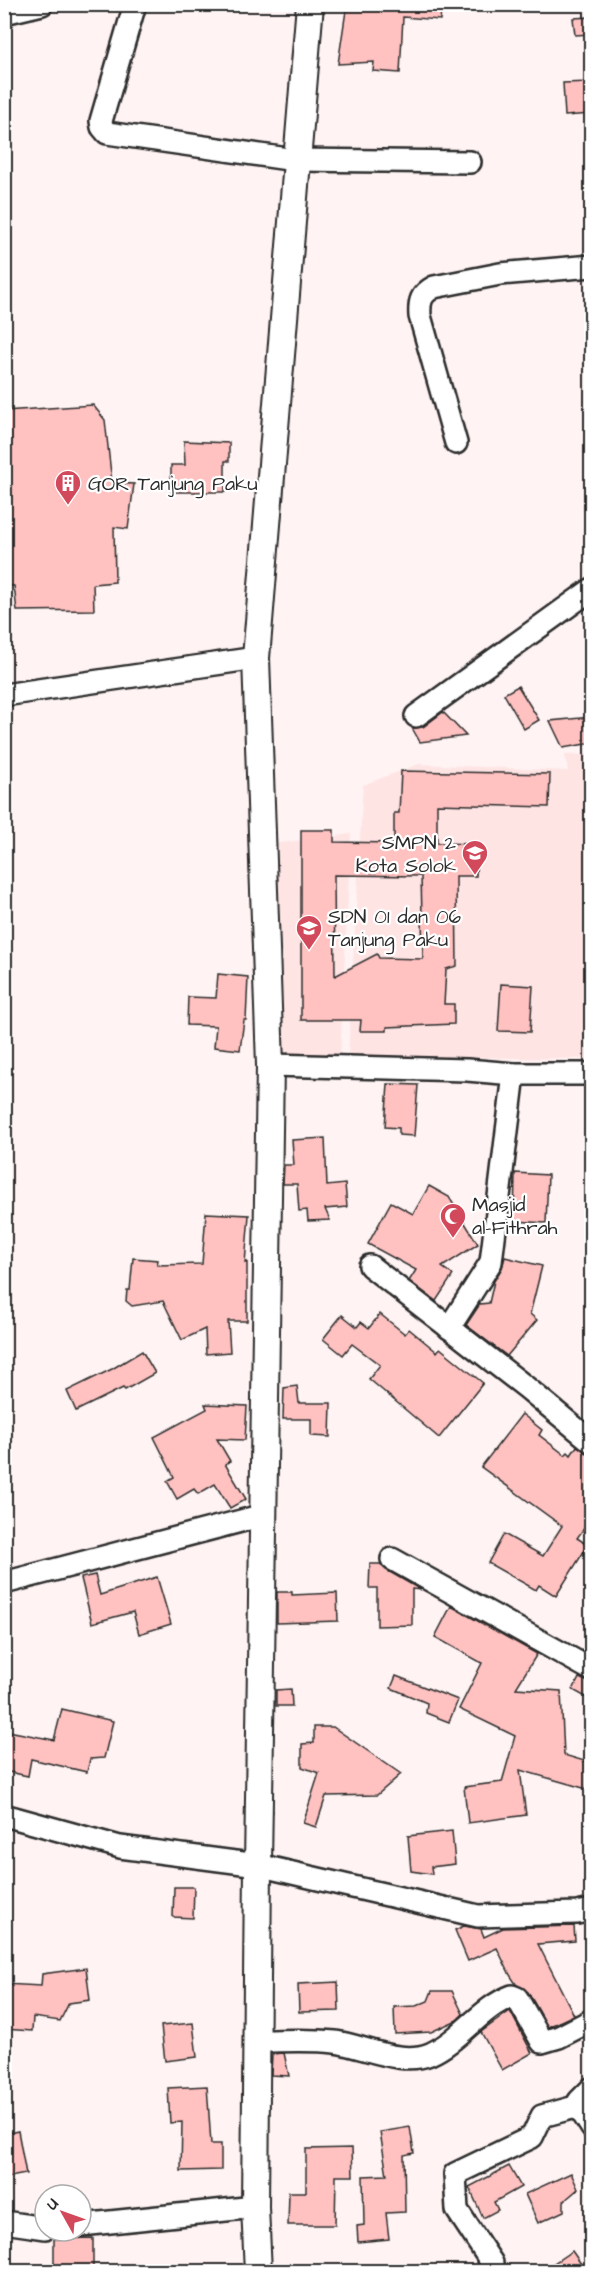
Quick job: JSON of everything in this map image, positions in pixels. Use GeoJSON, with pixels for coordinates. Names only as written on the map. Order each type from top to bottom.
{"type":"FeatureCollection","features":[{"type":"Feature","properties":{"kind":"street"},"geometry":{"type":"LineString","coordinates":[[4,13],[42,4]]}},
{"type":"Feature","properties":{"kind":"street"},"geometry":{"type":"LineString","coordinates":[[135,4],[101,121],[107,134],[295,160],[470,162]]}},
{"type":"Feature","properties":{"kind":"street"},"geometry":{"type":"LineString","coordinates":[[258,2271],[255,2207],[258,1865],[270,1065],[256,658],[295,160],[310,4]]}},
{"type":"Feature","properties":{"kind":"street"},"geometry":{"type":"LineString","coordinates":[[456,443],[420,316],[420,299],[426,291],[434,287],[500,274],[591,266]]}},
{"type":"Feature","properties":{"kind":"street"},"geometry":{"type":"LineString","coordinates":[[416,716],[591,589]]}},
{"type":"Feature","properties":{"kind":"street"},"geometry":{"type":"LineString","coordinates":[[4,695],[256,658]]}},
{"type":"Feature","properties":{"kind":"street"},"geometry":{"type":"LineString","coordinates":[[270,1065],[467,1070],[514,1074],[591,1074]]}},
{"type":"Feature","properties":{"kind":"street"},"geometry":{"type":"LineString","coordinates":[[449,1328],[491,1262],[514,1074]]}},
{"type":"Feature","properties":{"kind":"street"},"geometry":{"type":"LineString","coordinates":[[370,1266],[527,1388],[591,1442]]}},
{"type":"Feature","properties":{"kind":"street"},"geometry":{"type":"LineString","coordinates":[[4,1583],[264,1515]]}},
{"type":"Feature","properties":{"kind":"street"},"geometry":{"type":"LineString","coordinates":[[392,1559],[591,1670]]}},
{"type":"Feature","properties":{"kind":"street"},"geometry":{"type":"LineString","coordinates":[[4,1815],[120,1846],[258,1865],[478,1916],[577,1913],[591,1910]]}},
{"type":"Feature","properties":{"kind":"street"},"geometry":{"type":"LineString","coordinates":[[257,2041],[336,2043],[401,2057],[426,2055],[454,2040],[475,2019],[513,1996],[517,1998],[542,2042],[559,2037],[591,2020]]}},
{"type":"Feature","properties":{"kind":"street"},"geometry":{"type":"LineString","coordinates":[[591,2088],[579,2102],[591,2128]]}},
{"type":"Feature","properties":{"kind":"street"},"geometry":{"type":"LineString","coordinates":[[492,2263],[457,2210],[455,2174],[532,2137],[540,2117],[579,2106]]}},
{"type":"Feature","properties":{"kind":"street"},"geometry":{"type":"LineString","coordinates":[[93,2224],[255,2207]]}},
{"type":"Feature","properties":{"kind":"street"},"geometry":{"type":"LineString","coordinates":[[4,2222],[33,2226]]}},
{"type":"Feature","properties":{"kind":"shaded area","name":"SMPN 2 Kota Solok"},"geometry":{"type":"Polygon","coordinates":[[[591,754],[591,1059],[348,1056],[363,785],[419,764],[568,771],[565,755],[591,754]]]}},
{"type":"Feature","properties":{"kind":"shaded area","name":"SDN 01 dan 06 Tanjung Paku"},"geometry":{"type":"Polygon","coordinates":[[[351,834],[340,1057],[276,1057],[272,844],[351,834]]]}},
{"type":"Feature","properties":{"kind":"building"},"geometry":{"type":"Polygon","coordinates":[[[347,4],[442,4],[440,20],[403,17],[400,73],[373,71],[374,62],[338,64],[347,4]]]}},
{"type":"Feature","properties":{"kind":"building"},"geometry":{"type":"Polygon","coordinates":[[[591,17],[591,34],[575,35],[573,18],[591,17]]]}},
{"type":"Feature","properties":{"kind":"building"},"geometry":{"type":"Polygon","coordinates":[[[591,82],[591,114],[565,116],[563,83],[591,82]]]}},
{"type":"Feature","properties":{"kind":"building","name":"GOR Tanjung Paku"},"geometry":{"type":"Polygon","coordinates":[[[93,405],[105,420],[112,483],[134,484],[128,529],[114,527],[115,582],[93,584],[94,610],[17,611],[14,586],[4,585],[4,411],[93,405]]]}},
{"type":"Feature","properties":{"kind":"building"},"geometry":{"type":"Polygon","coordinates":[[[184,441],[229,443],[229,461],[225,461],[225,492],[171,492],[171,465],[185,465],[184,441]]]}},
{"type":"Feature","properties":{"kind":"building"},"geometry":{"type":"Polygon","coordinates":[[[518,686],[539,720],[524,729],[504,694],[518,686]]]}},
{"type":"Feature","properties":{"kind":"building"},"geometry":{"type":"Polygon","coordinates":[[[443,712],[466,736],[420,742],[412,728],[423,727],[443,712]]]}},
{"type":"Feature","properties":{"kind":"building"},"geometry":{"type":"Polygon","coordinates":[[[591,717],[591,743],[563,748],[550,721],[591,717]]]}},
{"type":"Feature","properties":{"kind":"building"},"geometry":{"type":"Polygon","coordinates":[[[401,771],[550,774],[549,807],[437,804],[437,843],[477,844],[476,876],[456,876],[457,966],[446,969],[444,1004],[454,1004],[454,1024],[387,1027],[387,1031],[360,1031],[361,1020],[301,1020],[301,830],[334,830],[334,842],[394,843],[394,813],[399,813],[401,771]],[[334,875],[335,976],[377,954],[379,958],[423,959],[421,876],[334,875]]]}},
{"type":"Feature","properties":{"kind":"building"},"geometry":{"type":"Polygon","coordinates":[[[218,974],[248,977],[246,1020],[244,1020],[240,1050],[214,1047],[216,1026],[187,1025],[188,997],[216,998],[218,974]]]}},
{"type":"Feature","properties":{"kind":"building"},"geometry":{"type":"Polygon","coordinates":[[[501,984],[533,986],[530,1032],[498,1031],[501,984]]]}},
{"type":"Feature","properties":{"kind":"building"},"geometry":{"type":"Polygon","coordinates":[[[388,1084],[418,1085],[414,1136],[399,1135],[399,1128],[385,1127],[388,1084]]]}},
{"type":"Feature","properties":{"kind":"building"},"geometry":{"type":"Polygon","coordinates":[[[325,1138],[327,1186],[345,1184],[347,1207],[325,1209],[330,1220],[308,1221],[307,1210],[299,1211],[297,1184],[283,1184],[284,1165],[294,1165],[292,1140],[325,1138]]]}},
{"type":"Feature","properties":{"kind":"building"},"geometry":{"type":"Polygon","coordinates":[[[515,1173],[548,1175],[546,1223],[514,1221],[515,1173]]]}},
{"type":"Feature","properties":{"kind":"building"},"geometry":{"type":"Polygon","coordinates":[[[429,1186],[449,1197],[478,1244],[442,1267],[453,1275],[436,1301],[409,1281],[416,1270],[368,1244],[391,1202],[413,1214],[429,1186]]]}},
{"type":"Feature","properties":{"kind":"building"},"geometry":{"type":"Polygon","coordinates":[[[206,1213],[249,1215],[245,1263],[247,1262],[247,1321],[228,1321],[230,1352],[206,1354],[205,1329],[182,1340],[163,1301],[132,1306],[126,1301],[127,1290],[130,1290],[133,1258],[158,1260],[157,1265],[202,1264],[206,1213]]]}},
{"type":"Feature","properties":{"kind":"building"},"geometry":{"type":"Polygon","coordinates":[[[505,1257],[542,1266],[530,1314],[537,1320],[507,1356],[466,1325],[480,1304],[489,1303],[494,1281],[502,1268],[505,1257]]]}},
{"type":"Feature","properties":{"kind":"building"},"geometry":{"type":"Polygon","coordinates":[[[380,1314],[405,1334],[409,1329],[437,1352],[440,1348],[483,1383],[439,1438],[369,1379],[380,1365],[352,1344],[343,1355],[323,1339],[342,1315],[357,1327],[361,1322],[369,1328],[380,1314]]]}},
{"type":"Feature","properties":{"kind":"building"},"geometry":{"type":"Polygon","coordinates":[[[142,1351],[155,1373],[125,1390],[123,1388],[76,1411],[67,1391],[142,1351]]]}},
{"type":"Feature","properties":{"kind":"building"},"geometry":{"type":"Polygon","coordinates":[[[297,1386],[299,1403],[331,1403],[330,1437],[311,1436],[311,1419],[283,1419],[284,1388],[297,1386]]]}},
{"type":"Feature","properties":{"kind":"building"},"geometry":{"type":"Polygon","coordinates":[[[205,1404],[247,1406],[245,1440],[217,1439],[230,1461],[225,1464],[246,1499],[230,1508],[215,1484],[198,1494],[194,1489],[177,1499],[167,1481],[174,1477],[154,1437],[207,1409],[205,1404]]]}},
{"type":"Feature","properties":{"kind":"building"},"geometry":{"type":"Polygon","coordinates":[[[522,1414],[542,1430],[539,1435],[565,1455],[568,1452],[571,1455],[577,1446],[591,1454],[591,1519],[577,1538],[588,1545],[556,1596],[539,1585],[536,1590],[488,1563],[504,1534],[543,1556],[562,1526],[481,1467],[522,1414]]]}},
{"type":"Feature","properties":{"kind":"building"},"geometry":{"type":"Polygon","coordinates":[[[370,1564],[381,1564],[386,1570],[421,1590],[412,1589],[412,1625],[377,1626],[377,1588],[369,1588],[370,1564]]]}},
{"type":"Feature","properties":{"kind":"building"},"geometry":{"type":"Polygon","coordinates":[[[95,1575],[100,1595],[157,1577],[171,1624],[139,1634],[133,1612],[92,1623],[81,1578],[95,1575]]]}},
{"type":"Feature","properties":{"kind":"building"},"geometry":{"type":"Polygon","coordinates":[[[277,1592],[292,1592],[292,1595],[337,1593],[338,1621],[277,1623],[277,1592]]]}},
{"type":"Feature","properties":{"kind":"building"},"geometry":{"type":"Polygon","coordinates":[[[451,1606],[537,1654],[516,1688],[561,1691],[564,1755],[591,1763],[587,1789],[520,1770],[526,1815],[468,1823],[464,1787],[502,1782],[515,1736],[459,1709],[482,1663],[435,1637],[451,1606]]]}},
{"type":"Feature","properties":{"kind":"building"},"geometry":{"type":"Polygon","coordinates":[[[396,1676],[458,1700],[449,1722],[426,1713],[427,1703],[391,1688],[396,1676]]]}},
{"type":"Feature","properties":{"kind":"building"},"geometry":{"type":"Polygon","coordinates":[[[579,1678],[591,1683],[591,1700],[573,1690],[579,1678]]]}},
{"type":"Feature","properties":{"kind":"building"},"geometry":{"type":"Polygon","coordinates":[[[291,1689],[292,1706],[276,1706],[276,1690],[291,1689]]]}},
{"type":"Feature","properties":{"kind":"building"},"geometry":{"type":"Polygon","coordinates":[[[62,1709],[113,1721],[104,1758],[90,1759],[87,1772],[31,1759],[28,1776],[4,1771],[4,1751],[8,1731],[54,1740],[62,1709]]]}},
{"type":"Feature","properties":{"kind":"building"},"geometry":{"type":"Polygon","coordinates":[[[314,1727],[333,1727],[401,1774],[377,1795],[326,1796],[316,1827],[303,1823],[319,1773],[302,1767],[302,1744],[314,1743],[314,1727]]]}},
{"type":"Feature","properties":{"kind":"building"},"geometry":{"type":"Polygon","coordinates":[[[452,1831],[455,1864],[431,1867],[432,1874],[411,1871],[408,1836],[452,1831]]]}},
{"type":"Feature","properties":{"kind":"building"},"geometry":{"type":"Polygon","coordinates":[[[174,1887],[194,1887],[193,1918],[173,1917],[174,1887]]]}},
{"type":"Feature","properties":{"kind":"building"},"geometry":{"type":"Polygon","coordinates":[[[464,1926],[481,1929],[484,1937],[503,1928],[574,1926],[575,1941],[538,1944],[574,2015],[548,2027],[528,1992],[516,1984],[510,1975],[497,1948],[468,1961],[455,1930],[464,1926]]]}},
{"type":"Feature","properties":{"kind":"building"},"geometry":{"type":"Polygon","coordinates":[[[86,1968],[90,2000],[69,2003],[60,2021],[33,2017],[32,2031],[4,2029],[4,1984],[41,1986],[42,1974],[86,1968]]]}},
{"type":"Feature","properties":{"kind":"building"},"geometry":{"type":"Polygon","coordinates":[[[338,1982],[339,2011],[299,2012],[298,1984],[338,1982]]]}},
{"type":"Feature","properties":{"kind":"building"},"geometry":{"type":"Polygon","coordinates":[[[432,1991],[452,1991],[463,2014],[457,2020],[431,2032],[395,2034],[394,2007],[416,2006],[428,2001],[432,1991]]]}},
{"type":"Feature","properties":{"kind":"building"},"geometry":{"type":"Polygon","coordinates":[[[510,2011],[532,2053],[502,2070],[481,2032],[510,2011]]]}},
{"type":"Feature","properties":{"kind":"building"},"geometry":{"type":"Polygon","coordinates":[[[193,2023],[197,2057],[165,2061],[161,2026],[193,2023]]]}},
{"type":"Feature","properties":{"kind":"building"},"geometry":{"type":"Polygon","coordinates":[[[284,2053],[289,2076],[271,2075],[272,2054],[284,2053]]]}},
{"type":"Feature","properties":{"kind":"building"},"geometry":{"type":"Polygon","coordinates":[[[207,2086],[211,2144],[221,2144],[221,2170],[181,2171],[182,2122],[170,2123],[168,2088],[207,2086]]]}},
{"type":"Feature","properties":{"kind":"building"},"geometry":{"type":"Polygon","coordinates":[[[410,2127],[414,2153],[404,2155],[405,2212],[386,2213],[389,2239],[358,2242],[357,2226],[364,2225],[363,2176],[387,2175],[380,2132],[410,2127]]]}},
{"type":"Feature","properties":{"kind":"building"},"geometry":{"type":"Polygon","coordinates":[[[18,2131],[26,2174],[4,2178],[4,2134],[18,2131]]]}},
{"type":"Feature","properties":{"kind":"building"},"geometry":{"type":"Polygon","coordinates":[[[352,2148],[353,2176],[336,2176],[335,2225],[288,2225],[289,2192],[306,2192],[306,2149],[352,2148]]]}},
{"type":"Feature","properties":{"kind":"building"},"geometry":{"type":"Polygon","coordinates":[[[509,2166],[521,2187],[494,2202],[498,2210],[483,2218],[469,2187],[509,2166]]]}},
{"type":"Feature","properties":{"kind":"building"},"geometry":{"type":"Polygon","coordinates":[[[571,2173],[578,2189],[564,2201],[564,2211],[538,2223],[525,2194],[571,2173]]]}},
{"type":"Feature","properties":{"kind":"building"},"geometry":{"type":"Polygon","coordinates":[[[54,2243],[93,2243],[93,2271],[54,2271],[54,2243]]]}},
{"type":"Feature","properties":{"kind":"building"},"geometry":{"type":"Polygon","coordinates":[[[572,2251],[586,2271],[542,2271],[572,2251]]]}},
{"type":"Feature","properties":{"kind":"place","name":"GOR Tanjung Paku"},"geometry":{"type":"Point","coordinates":[68,506]}},
{"type":"Feature","properties":{"kind":"place","name":"SMPN 2 Kota Solok"},"geometry":{"type":"Point","coordinates":[475,876]}},
{"type":"Feature","properties":{"kind":"place","name":"SDN 01 dan 06 Tanjung Paku"},"geometry":{"type":"Point","coordinates":[309,951]}},
{"type":"Feature","properties":{"kind":"place","name":"Masjid al-Fithrah"},"geometry":{"type":"Point","coordinates":[453,1239]}}]}
